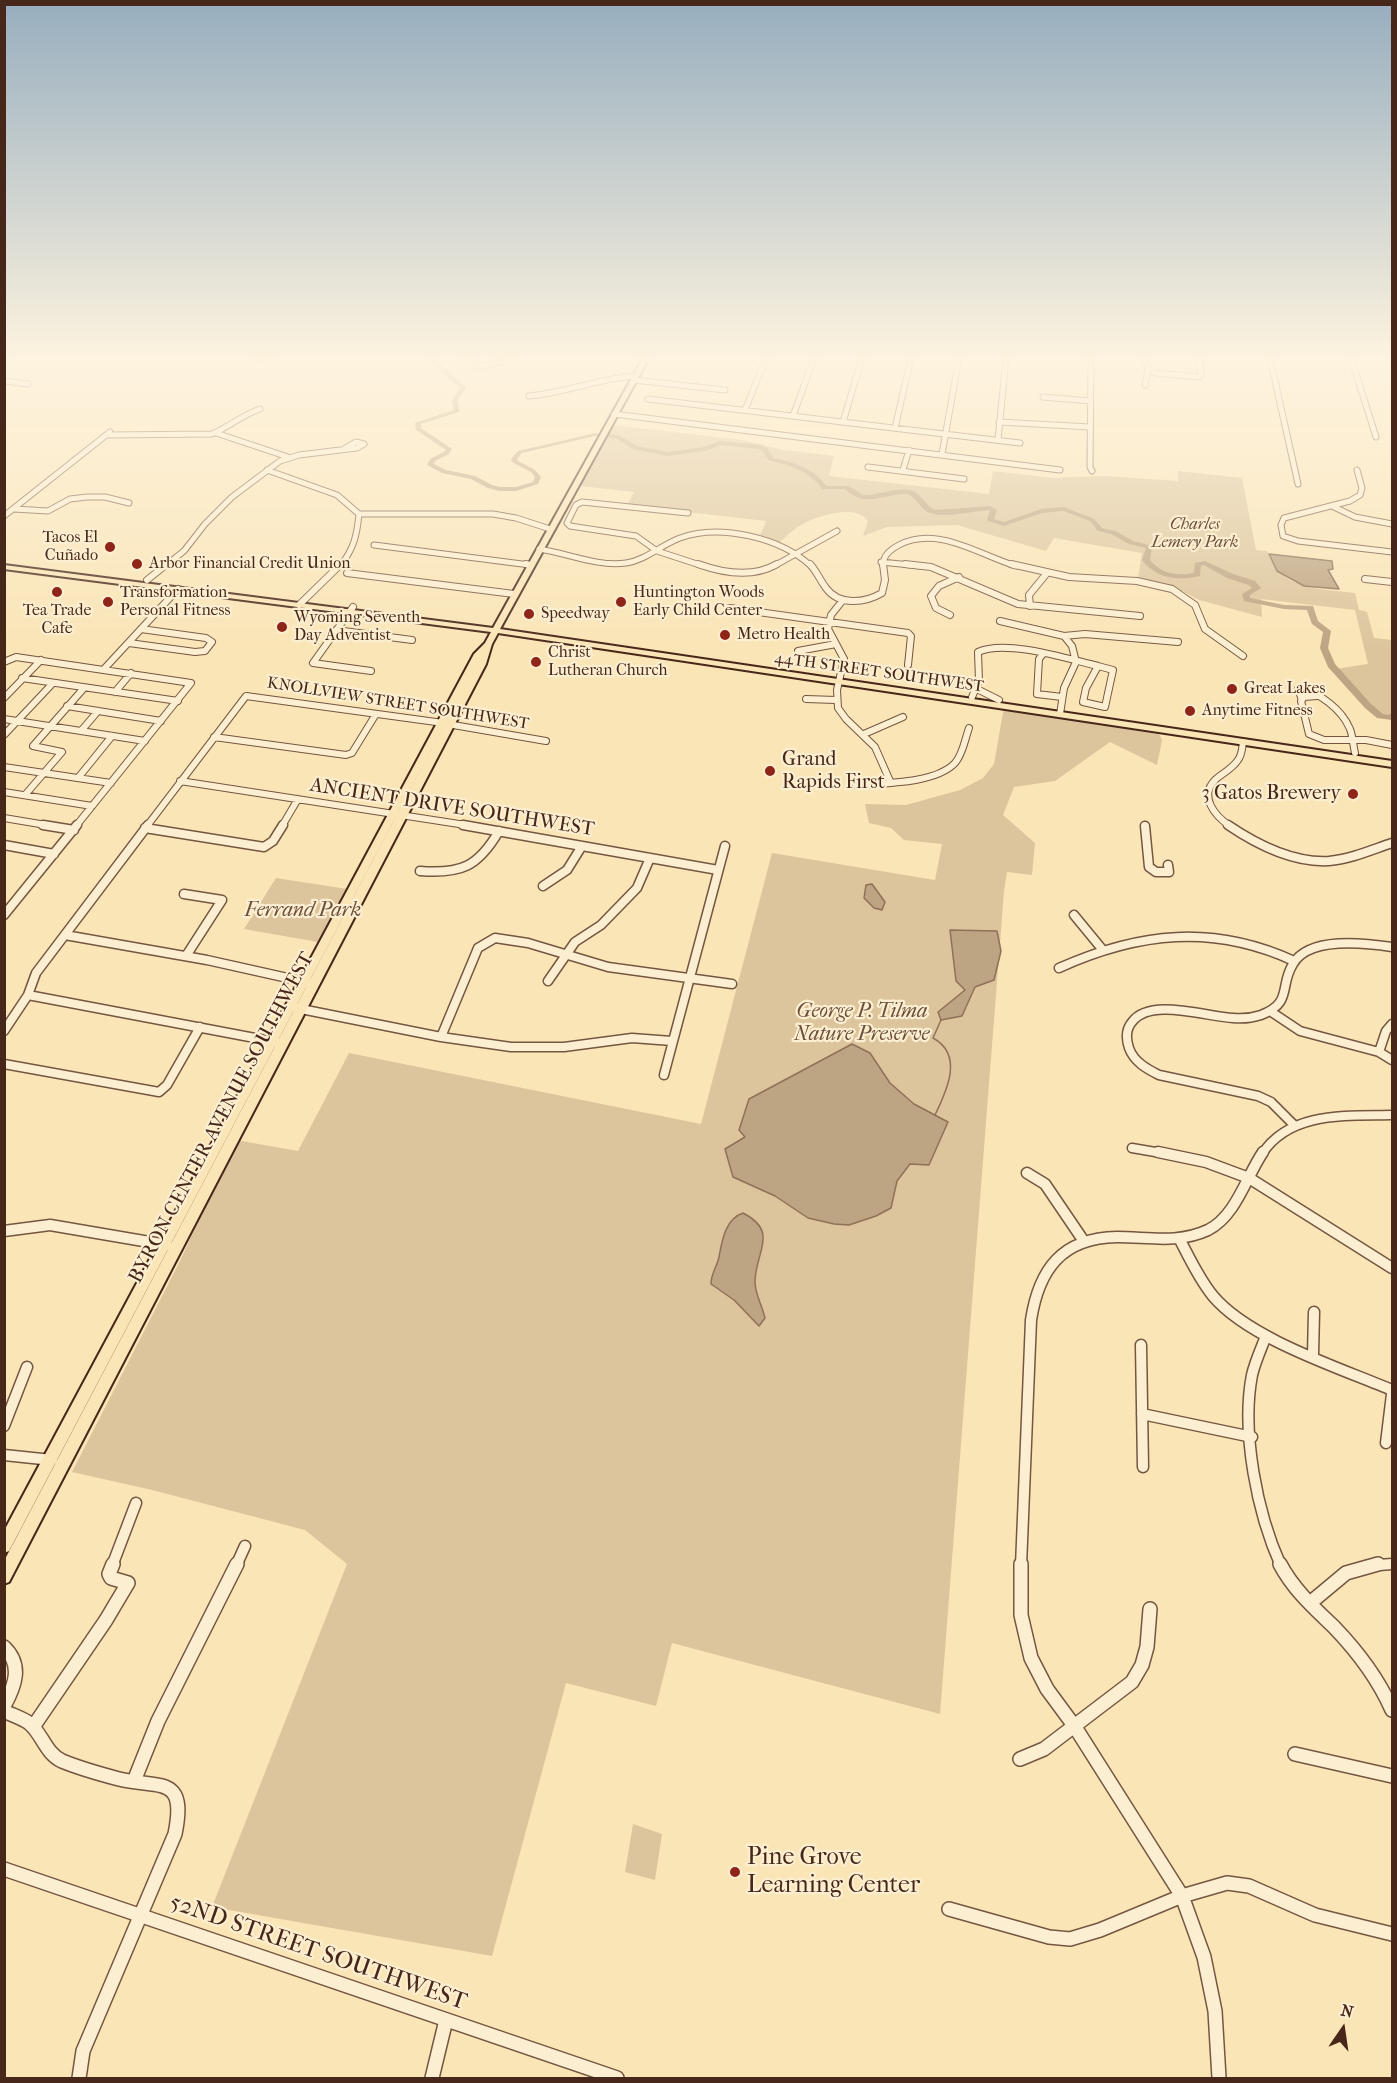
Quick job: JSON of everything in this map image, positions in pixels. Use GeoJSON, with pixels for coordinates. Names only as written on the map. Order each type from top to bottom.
{"type":"FeatureCollection","features":[{"type":"Feature","properties":{"kind":"main road","name":"BYRON CENTER AVENUE SOUTHWEST"},"geometry":{"type":"LineString","coordinates":[[4,1578],[58,1461],[445,724],[478,654],[488,644],[591,455]]}},
{"type":"Feature","properties":{"kind":"main road","name":"44TH STREET SOUTHWEST"},"geometry":{"type":"LineString","coordinates":[[4,562],[739,662],[839,680],[974,693],[1060,712]]}},
{"type":"Feature","properties":{"kind":"main road"},"geometry":{"type":"LineString","coordinates":[[28,570],[37,566]]}},
{"type":"Feature","properties":{"kind":"main road","name":"44TH STREET SOUTHWEST"},"geometry":{"type":"LineString","coordinates":[[4,567],[181,587]]}},
{"type":"Feature","properties":{"kind":"main road"},"geometry":{"type":"LineString","coordinates":[[89,577],[99,574]]}},
{"type":"Feature","properties":{"kind":"main road","name":"44TH STREET SOUTHWEST"},"geometry":{"type":"LineString","coordinates":[[496,628],[726,666],[839,680],[1388,761]]}},
{"type":"Feature","properties":{"kind":"main road"},"geometry":{"type":"LineString","coordinates":[[726,666],[739,662]]}},
{"type":"Feature","properties":{"kind":"main road","name":"44TH STREET SOUTHWEST"},"geometry":{"type":"LineString","coordinates":[[1136,723],[1233,740],[1254,738],[1355,753],[1388,761]]}},
{"type":"Feature","properties":{"kind":"main road","name":"BYRON CENTER AVENUE SOUTHWEST"},"geometry":{"type":"LineString","coordinates":[[4,1546],[58,1461]]}},
{"type":"Feature","properties":{"kind":"street"},"geometry":{"type":"LineString","coordinates":[[4,516],[81,455]]}},
{"type":"Feature","properties":{"kind":"street"},"geometry":{"type":"LineString","coordinates":[[283,455],[288,457]]}},
{"type":"Feature","properties":{"kind":"street"},"geometry":{"type":"LineString","coordinates":[[148,582],[179,556],[216,512],[249,482],[288,457],[301,455]]}},
{"type":"Feature","properties":{"kind":"street"},"geometry":{"type":"LineString","coordinates":[[903,470],[907,455]]}},
{"type":"Feature","properties":{"kind":"street"},"geometry":{"type":"LineString","coordinates":[[951,455],[1060,470]]}},
{"type":"Feature","properties":{"kind":"street"},"geometry":{"type":"LineString","coordinates":[[1090,455],[1092,471]]}},
{"type":"Feature","properties":{"kind":"street"},"geometry":{"type":"LineString","coordinates":[[1292,455],[1298,484]]}},
{"type":"Feature","properties":{"kind":"street"},"geometry":{"type":"LineString","coordinates":[[868,467],[964,479]]}},
{"type":"Feature","properties":{"kind":"street"},"geometry":{"type":"LineString","coordinates":[[267,470],[287,480],[330,489],[345,498],[359,514],[358,535],[352,549],[335,572],[312,588],[301,602]]}},
{"type":"Feature","properties":{"kind":"street"},"geometry":{"type":"LineString","coordinates":[[1357,470],[1362,488],[1360,495],[1332,506],[1284,518],[1281,525],[1283,536],[1392,552]]}},
{"type":"Feature","properties":{"kind":"street"},"geometry":{"type":"LineString","coordinates":[[14,509],[48,511],[70,499],[87,497],[105,497],[129,503]]}},
{"type":"Feature","properties":{"kind":"street"},"geometry":{"type":"LineString","coordinates":[[688,513],[582,502],[576,505],[567,524],[636,536],[657,551],[711,569],[738,573],[769,569],[837,531]]}},
{"type":"Feature","properties":{"kind":"street"},"geometry":{"type":"LineString","coordinates":[[1332,506],[1355,517],[1392,524]]}},
{"type":"Feature","properties":{"kind":"street"},"geometry":{"type":"LineString","coordinates":[[359,514],[493,514],[516,518],[540,528],[550,529]]}},
{"type":"Feature","properties":{"kind":"street"},"geometry":{"type":"LineString","coordinates":[[539,549],[560,552],[585,561],[626,562],[657,551],[678,538],[693,534],[719,533],[751,538],[796,554],[816,569],[827,591],[843,600],[867,600],[882,593],[885,582],[881,562],[885,554],[903,543],[942,540],[954,542],[1012,564],[1047,573],[1086,579],[1148,582],[1172,589],[1193,603],[1206,630],[1243,656]]}},
{"type":"Feature","properties":{"kind":"street"},"geometry":{"type":"LineString","coordinates":[[374,545],[530,565]]}},
{"type":"Feature","properties":{"kind":"street"},"geometry":{"type":"LineString","coordinates":[[881,562],[931,567],[959,577],[996,596],[1030,606],[1140,616]]}},
{"type":"Feature","properties":{"kind":"street"},"geometry":{"type":"LineString","coordinates":[[347,573],[514,594]]}},
{"type":"Feature","properties":{"kind":"street"},"geometry":{"type":"LineString","coordinates":[[1030,606],[1029,595],[1047,573]]}},
{"type":"Feature","properties":{"kind":"street"},"geometry":{"type":"LineString","coordinates":[[950,615],[936,608],[931,596],[934,590],[942,584],[959,577]]}},
{"type":"Feature","properties":{"kind":"street"},"geometry":{"type":"LineString","coordinates":[[1365,579],[1392,582]]}},
{"type":"Feature","properties":{"kind":"street"},"geometry":{"type":"LineString","coordinates":[[104,669],[181,587]]}},
{"type":"Feature","properties":{"kind":"street"},"geometry":{"type":"LineString","coordinates":[[843,600],[829,621],[828,634],[844,660],[836,699],[843,716],[864,734],[879,753],[890,781]]}},
{"type":"Feature","properties":{"kind":"street"},"geometry":{"type":"LineString","coordinates":[[730,608],[908,633],[911,636],[908,664]]}},
{"type":"Feature","properties":{"kind":"street"},"geometry":{"type":"LineString","coordinates":[[351,609],[313,663],[371,671]]}},
{"type":"Feature","properties":{"kind":"street"},"geometry":{"type":"LineString","coordinates":[[1000,621],[1064,636],[1085,634],[1178,642]]}},
{"type":"Feature","properties":{"kind":"street"},"geometry":{"type":"LineString","coordinates":[[129,643],[201,652],[212,640],[141,629]]}},
{"type":"Feature","properties":{"kind":"street"},"geometry":{"type":"LineString","coordinates":[[336,630],[412,640]]}},
{"type":"Feature","properties":{"kind":"street"},"geometry":{"type":"LineString","coordinates":[[1060,712],[1062,697],[1076,662],[1072,646],[1064,636]]}},
{"type":"Feature","properties":{"kind":"street"},"geometry":{"type":"LineString","coordinates":[[798,651],[836,644]]}},
{"type":"Feature","properties":{"kind":"street"},"geometry":{"type":"LineString","coordinates":[[974,693],[980,649],[1010,648],[1043,654],[1098,666],[1113,670],[1105,707],[1083,702],[1086,688],[1098,666]]}},
{"type":"Feature","properties":{"kind":"street"},"geometry":{"type":"LineString","coordinates":[[1043,654],[1039,659],[1037,694],[1062,697]]}},
{"type":"Feature","properties":{"kind":"street"},"geometry":{"type":"LineString","coordinates":[[4,662],[11,657],[41,660],[191,683],[74,830],[9,904],[4,915]]}},
{"type":"Feature","properties":{"kind":"street"},"geometry":{"type":"LineString","coordinates":[[5,697],[41,660]]}},
{"type":"Feature","properties":{"kind":"street"},"geometry":{"type":"LineString","coordinates":[[115,692],[131,673]]}},
{"type":"Feature","properties":{"kind":"street"},"geometry":{"type":"LineString","coordinates":[[22,678],[178,701]]}},
{"type":"Feature","properties":{"kind":"street"},"geometry":{"type":"LineString","coordinates":[[4,735],[53,683]]}},
{"type":"Feature","properties":{"kind":"street"},"geometry":{"type":"LineString","coordinates":[[25,795],[62,752],[33,746],[48,726],[84,688]]}},
{"type":"Feature","properties":{"kind":"street","name":"KNOLLVIEW STREET SOUTHWEST"},"geometry":{"type":"LineString","coordinates":[[213,737],[246,696],[445,724],[546,741]]}},
{"type":"Feature","properties":{"kind":"street"},"geometry":{"type":"LineString","coordinates":[[1355,753],[1353,740],[1349,728],[1340,715],[1317,696],[1310,696],[1302,700],[1309,734],[1315,738],[1353,740],[1392,745]]}},
{"type":"Feature","properties":{"kind":"street"},"geometry":{"type":"LineString","coordinates":[[806,699],[836,699]]}},
{"type":"Feature","properties":{"kind":"street"},"geometry":{"type":"LineString","coordinates":[[67,706],[161,721]]}},
{"type":"Feature","properties":{"kind":"street"},"geometry":{"type":"LineString","coordinates":[[81,731],[98,711]]}},
{"type":"Feature","properties":{"kind":"street"},"geometry":{"type":"LineString","coordinates":[[4,1030],[28,995],[36,973],[213,737],[349,755],[376,714]]}},
{"type":"Feature","properties":{"kind":"street"},"geometry":{"type":"LineString","coordinates":[[864,734],[903,717]]}},
{"type":"Feature","properties":{"kind":"street"},"geometry":{"type":"LineString","coordinates":[[4,719],[145,741]]}},
{"type":"Feature","properties":{"kind":"street"},"geometry":{"type":"LineString","coordinates":[[856,785],[928,777],[950,768],[958,758],[969,728]]}},
{"type":"Feature","properties":{"kind":"street"},"geometry":{"type":"LineString","coordinates":[[78,778],[112,736]]}},
{"type":"Feature","properties":{"kind":"street"},"geometry":{"type":"LineString","coordinates":[[1243,739],[1243,753],[1239,761],[1214,780],[1209,790],[1208,801],[1216,815],[1233,829],[1284,853],[1318,861],[1343,858],[1392,843]]}},
{"type":"Feature","properties":{"kind":"street"},"geometry":{"type":"LineString","coordinates":[[4,767],[111,783]]}},
{"type":"Feature","properties":{"kind":"street","name":"ANCIENT DRIVE SOUTHWEST"},"geometry":{"type":"LineString","coordinates":[[180,781],[398,814],[718,870]]}},
{"type":"Feature","properties":{"kind":"street"},"geometry":{"type":"LineString","coordinates":[[4,792],[92,806]]}},
{"type":"Feature","properties":{"kind":"street"},"geometry":{"type":"LineString","coordinates":[[145,828],[264,847],[273,841],[298,800]]}},
{"type":"Feature","properties":{"kind":"street"},"geometry":{"type":"LineString","coordinates":[[5,819],[74,830]]}},
{"type":"Feature","properties":{"kind":"street"},"geometry":{"type":"LineString","coordinates":[[1145,826],[1149,867],[1156,872],[1169,872],[1168,865]]}},
{"type":"Feature","properties":{"kind":"street"},"geometry":{"type":"LineString","coordinates":[[420,871],[447,873],[471,866],[485,855],[500,831]]}},
{"type":"Feature","properties":{"kind":"street"},"geometry":{"type":"LineString","coordinates":[[4,845],[54,854]]}},
{"type":"Feature","properties":{"kind":"street"},"geometry":{"type":"LineString","coordinates":[[543,886],[567,870],[582,846]]}},
{"type":"Feature","properties":{"kind":"street"},"geometry":{"type":"LineString","coordinates":[[664,1075],[725,846]]}},
{"type":"Feature","properties":{"kind":"street"},"geometry":{"type":"LineString","coordinates":[[548,981],[575,942],[601,924],[637,888],[650,858]]}},
{"type":"Feature","properties":{"kind":"street"},"geometry":{"type":"LineString","coordinates":[[184,894],[222,900],[186,957]]}},
{"type":"Feature","properties":{"kind":"street"},"geometry":{"type":"LineString","coordinates":[[1074,915],[1102,949]]}},
{"type":"Feature","properties":{"kind":"street"},"geometry":{"type":"LineString","coordinates":[[65,935],[186,957],[308,983]]}},
{"type":"Feature","properties":{"kind":"street"},"geometry":{"type":"LineString","coordinates":[[441,1037],[475,954],[478,948],[488,940],[506,937],[593,963],[732,984]]}},
{"type":"Feature","properties":{"kind":"street"},"geometry":{"type":"LineString","coordinates":[[1059,968],[1102,949],[1140,940],[1209,938],[1252,944],[1294,961]]}},
{"type":"Feature","properties":{"kind":"street"},"geometry":{"type":"LineString","coordinates":[[1294,1125],[1271,1102],[1258,1096],[1154,1072],[1134,1058],[1127,1041],[1132,1019],[1152,1010],[1174,1010],[1233,1018],[1262,1015],[1270,1011],[1287,993],[1294,961],[1312,949],[1334,944],[1373,944],[1392,947]]}},
{"type":"Feature","properties":{"kind":"street"},"geometry":{"type":"LineString","coordinates":[[28,995],[277,1042]]}},
{"type":"Feature","properties":{"kind":"street"},"geometry":{"type":"LineString","coordinates":[[295,1008],[484,1045],[538,1048],[588,1045],[632,1038],[672,1041]]}},
{"type":"Feature","properties":{"kind":"street"},"geometry":{"type":"LineString","coordinates":[[1270,1011],[1300,1031],[1379,1052],[1392,1060]]}},
{"type":"Feature","properties":{"kind":"street"},"geometry":{"type":"LineString","coordinates":[[1379,1052],[1386,1031],[1392,1024]]}},
{"type":"Feature","properties":{"kind":"street"},"geometry":{"type":"LineString","coordinates":[[4,1064],[159,1092],[166,1085],[200,1028]]}},
{"type":"Feature","properties":{"kind":"street"},"geometry":{"type":"LineString","coordinates":[[1219,2079],[1215,2010],[1206,1967],[1182,1896],[1075,1727],[1047,1689],[1031,1658],[1021,1616],[1021,1553],[1034,1293],[1043,1273],[1056,1258],[1083,1240],[1111,1236],[1180,1240],[1204,1232],[1222,1221],[1268,1145],[1294,1125],[1328,1118],[1391,1117]]}},
{"type":"Feature","properties":{"kind":"street"},"geometry":{"type":"LineString","coordinates":[[1132,1148],[1201,1159],[1249,1178],[1392,1268]]}},
{"type":"Feature","properties":{"kind":"street"},"geometry":{"type":"LineString","coordinates":[[1027,1173],[1045,1184],[1083,1240]]}},
{"type":"Feature","properties":{"kind":"street"},"geometry":{"type":"LineString","coordinates":[[4,1232],[50,1226],[170,1245]]}},
{"type":"Feature","properties":{"kind":"street"},"geometry":{"type":"LineString","coordinates":[[1180,1240],[1201,1279],[1214,1297],[1239,1319],[1266,1336],[1392,1392],[1386,1443]]}},
{"type":"Feature","properties":{"kind":"street"},"geometry":{"type":"LineString","coordinates":[[1313,1355],[1314,1311]]}},
{"type":"Feature","properties":{"kind":"street"},"geometry":{"type":"LineString","coordinates":[[1266,1336],[1251,1382],[1252,1437],[1260,1510],[1266,1530],[1288,1576],[1310,1603],[1355,1649],[1374,1675],[1392,1710]]}},
{"type":"Feature","properties":{"kind":"street"},"geometry":{"type":"LineString","coordinates":[[1141,1345],[1143,1467]]}},
{"type":"Feature","properties":{"kind":"street"},"geometry":{"type":"LineString","coordinates":[[4,1426],[27,1367]]}},
{"type":"Feature","properties":{"kind":"street"},"geometry":{"type":"LineString","coordinates":[[1142,1414],[1252,1437]]}},
{"type":"Feature","properties":{"kind":"street"},"geometry":{"type":"LineString","coordinates":[[4,1455],[58,1461]]}},
{"type":"Feature","properties":{"kind":"street"},"geometry":{"type":"LineString","coordinates":[[33,1727],[106,1620],[128,1583],[111,1578],[109,1574],[136,1503]]}},
{"type":"Feature","properties":{"kind":"street"},"geometry":{"type":"LineString","coordinates":[[134,1781],[176,1682],[222,1598],[245,1546]]}},
{"type":"Feature","properties":{"kind":"street"},"geometry":{"type":"LineString","coordinates":[[1310,1603],[1347,1571],[1361,1565],[1392,1564]]}},
{"type":"Feature","properties":{"kind":"street"},"geometry":{"type":"LineString","coordinates":[[1020,1759],[1044,1749],[1132,1682],[1141,1670],[1149,1649],[1150,1609]]}},
{"type":"Feature","properties":{"kind":"street"},"geometry":{"type":"LineString","coordinates":[[4,1647],[13,1655],[17,1667],[15,1683],[4,1706]]}},
{"type":"Feature","properties":{"kind":"street"},"geometry":{"type":"LineString","coordinates":[[4,1711],[33,1727],[49,1751],[60,1760],[134,1781],[158,1783],[174,1794],[180,1809],[175,1834],[83,2051],[79,2079]]}},
{"type":"Feature","properties":{"kind":"street"},"geometry":{"type":"LineString","coordinates":[[1295,1754],[1392,1776]]}},
{"type":"Feature","properties":{"kind":"street","name":"52ND STREET SOUTHWEST"},"geometry":{"type":"LineString","coordinates":[[4,1869],[617,2079]]}},
{"type":"Feature","properties":{"kind":"street"},"geometry":{"type":"LineString","coordinates":[[950,1909],[1049,1937],[1070,1939],[1100,1930],[1182,1896],[1227,1883],[1249,1886],[1315,1915],[1392,1934]]}},
{"type":"Feature","properties":{"kind":"street"},"geometry":{"type":"LineString","coordinates":[[432,2079],[446,2020]]}},
{"type":"Feature","properties":{"kind":"green space","name":"Charles Lemery Park"},"geometry":{"type":"Polygon","coordinates":[[[597,455],[827,455],[834,456],[829,476],[989,494],[993,471],[1053,478],[1106,476],[1178,481],[1178,471],[1242,478],[1256,550],[1267,551],[1282,574],[1303,586],[1355,593],[1359,610],[1367,612],[1374,638],[1392,640],[1392,721],[1369,704],[1335,669],[1368,664],[1355,610],[1261,599],[1262,617],[1199,600],[1171,585],[1138,579],[1142,553],[1054,538],[1046,551],[957,525],[887,527],[863,536],[868,521],[863,516],[847,512],[828,514],[811,520],[794,530],[778,544],[759,538],[766,521],[627,505],[634,492],[580,486],[597,455]]]}},
{"type":"Feature","properties":{"kind":"green space","name":"George P. Tilma Nature Preserve"},"geometry":{"type":"Polygon","coordinates":[[[1004,707],[1159,734],[1162,740],[1157,765],[1110,742],[1055,781],[1014,787],[1003,815],[1035,843],[1032,875],[1007,872],[1004,891],[940,1714],[672,1643],[656,1706],[566,1683],[492,1956],[212,1907],[347,1564],[305,1530],[152,1490],[72,1472],[180,1261],[236,1140],[298,1151],[349,1053],[701,1124],[772,853],[935,880],[942,844],[904,840],[891,828],[869,823],[865,804],[906,805],[960,790],[983,778],[994,764],[1004,707]]]}},
{"type":"Feature","properties":{"kind":"green space","name":"Ferrand Park"},"geometry":{"type":"Polygon","coordinates":[[[276,878],[347,889],[318,942],[244,929],[276,878]]]}},
{"type":"Feature","properties":{"kind":"green space"},"geometry":{"type":"Polygon","coordinates":[[[633,1824],[662,1834],[655,1880],[625,1872],[633,1824]]]}},
{"type":"Feature","properties":{"kind":"shaded area"},"geometry":{"type":"Polygon","coordinates":[[[1269,554],[1332,561],[1333,569],[1328,570],[1339,589],[1304,586],[1277,571],[1269,554]]]}},
{"type":"Feature","properties":{"kind":"shaded area"},"geometry":{"type":"Polygon","coordinates":[[[872,884],[885,902],[882,910],[874,908],[864,898],[866,885],[872,884]]]}},
{"type":"Feature","properties":{"kind":"shaded area"},"geometry":{"type":"Polygon","coordinates":[[[950,930],[997,931],[1001,951],[994,980],[975,987],[962,1016],[941,1020],[938,1012],[965,990],[956,981],[950,930]]]}},
{"type":"Feature","properties":{"kind":"shaded area"},"geometry":{"type":"Polygon","coordinates":[[[852,1044],[870,1053],[890,1083],[914,1104],[948,1122],[929,1165],[910,1164],[897,1181],[891,1208],[849,1225],[808,1218],[775,1196],[733,1177],[725,1149],[745,1137],[739,1130],[749,1099],[852,1044]]]}},
{"type":"Feature","properties":{"kind":"shaded area"},"geometry":{"type":"Polygon","coordinates":[[[743,1213],[754,1220],[763,1235],[755,1282],[765,1318],[759,1326],[734,1300],[711,1284],[725,1231],[732,1220],[743,1213]]]}},
{"type":"Feature","properties":{"kind":"waterway"},"geometry":{"type":"LineString","coordinates":[[442,455],[432,460],[430,465],[444,472],[473,477],[490,487],[500,489],[516,489],[536,483],[538,477],[533,471],[515,462],[514,459],[517,455]]}},
{"type":"Feature","properties":{"kind":"waterway"},"geometry":{"type":"LineString","coordinates":[[768,455],[770,459],[808,472],[820,481],[824,488],[847,487],[862,497],[909,492],[916,496],[926,508],[934,512],[990,508],[994,510],[990,520],[1004,524],[1041,511],[1064,509],[1092,520],[1100,530],[1113,532],[1131,543],[1150,547],[1146,560],[1156,570],[1168,575],[1197,574],[1198,565],[1205,563],[1230,576],[1252,583],[1257,588],[1246,594],[1247,599],[1284,607],[1310,608],[1315,622],[1327,631],[1324,648],[1331,665],[1380,716],[1390,718],[1392,715]]}},
{"type":"Feature","properties":{"kind":"waterway"},"geometry":{"type":"LineString","coordinates":[[935,1115],[950,1074],[948,1054],[933,1038],[941,1020]]}},
{"type":"Feature","properties":{"kind":"place","name":"Tacos El Cuñado"},"geometry":{"type":"Point","coordinates":[110,547]}},
{"type":"Feature","properties":{"kind":"place","name":"Arbor Financial Credit Union"},"geometry":{"type":"Point","coordinates":[137,564]}},
{"type":"Feature","properties":{"kind":"place","name":"Tea Trade Cafe"},"geometry":{"type":"Point","coordinates":[57,592]}},
{"type":"Feature","properties":{"kind":"place","name":"Transformation Personal Fitness"},"geometry":{"type":"Point","coordinates":[108,602]}},
{"type":"Feature","properties":{"kind":"place","name":"Huntington Woods Early Child Center"},"geometry":{"type":"Point","coordinates":[621,602]}},
{"type":"Feature","properties":{"kind":"place","name":"Speedway"},"geometry":{"type":"Point","coordinates":[529,614]}},
{"type":"Feature","properties":{"kind":"place","name":"Wyoming Seventh Day Adventist"},"geometry":{"type":"Point","coordinates":[282,627]}},
{"type":"Feature","properties":{"kind":"place","name":"Metro Health"},"geometry":{"type":"Point","coordinates":[725,635]}},
{"type":"Feature","properties":{"kind":"place","name":"Christ Lutheran Church"},"geometry":{"type":"Point","coordinates":[536,662]}},
{"type":"Feature","properties":{"kind":"place","name":"Great Lakes"},"geometry":{"type":"Point","coordinates":[1232,689]}},
{"type":"Feature","properties":{"kind":"place","name":"Anytime Fitness"},"geometry":{"type":"Point","coordinates":[1190,711]}},
{"type":"Feature","properties":{"kind":"place","name":"Grand Rapids First"},"geometry":{"type":"Point","coordinates":[770,771]}},
{"type":"Feature","properties":{"kind":"place","name":"3 Gatos Brewery"},"geometry":{"type":"Point","coordinates":[1353,794]}},
{"type":"Feature","properties":{"kind":"place","name":"Pine Grove Learning Center"},"geometry":{"type":"Point","coordinates":[735,1872]}}]}
